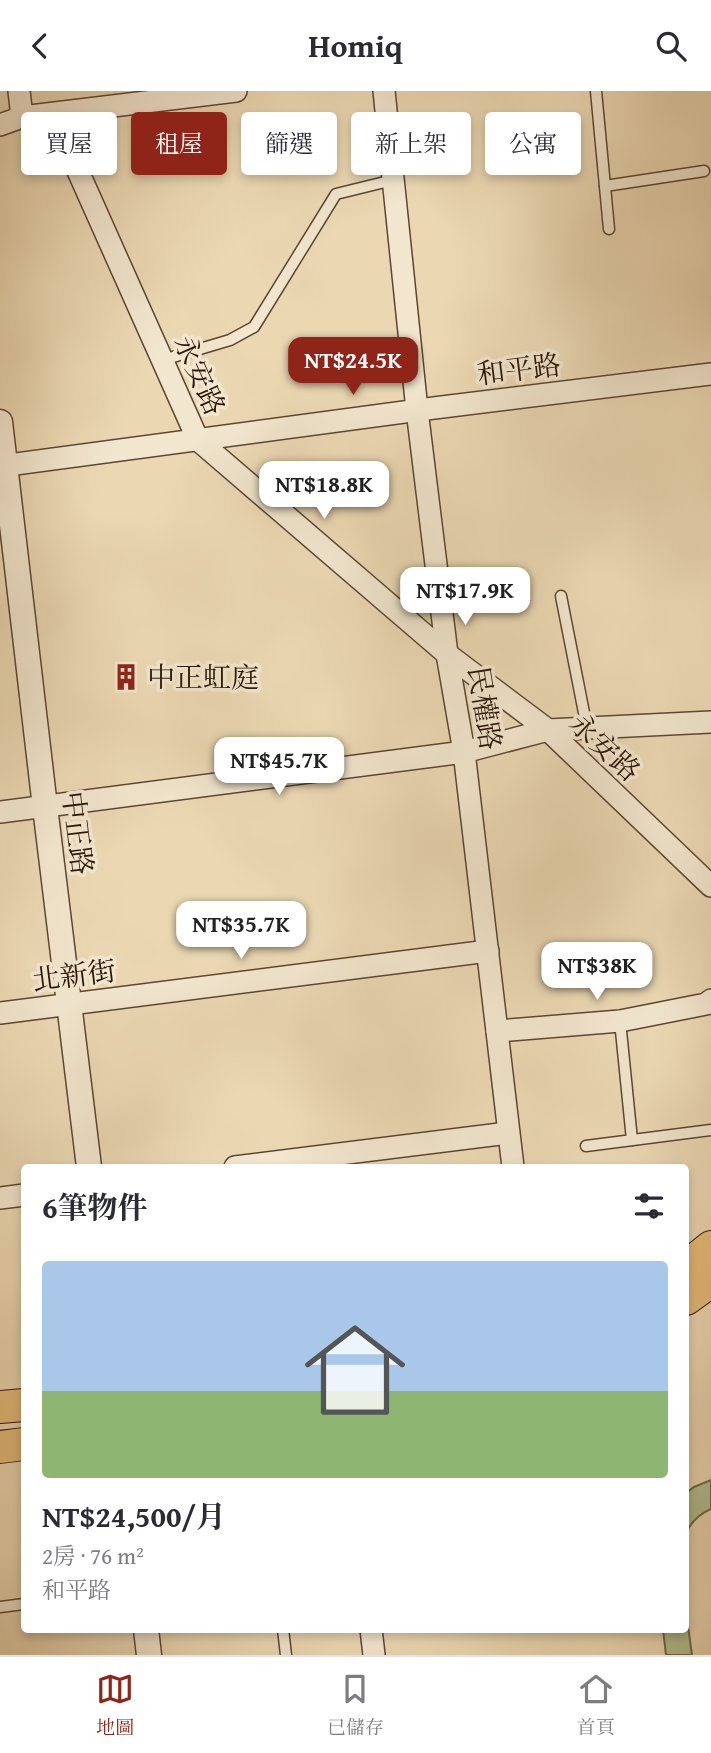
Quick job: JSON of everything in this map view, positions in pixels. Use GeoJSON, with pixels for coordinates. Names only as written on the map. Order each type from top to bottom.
{"type":"FeatureCollection","features":[{"type":"Feature","properties":{"kind":"main road"},"geometry":{"type":"LineString","coordinates":[[689,1265],[711,1248]]}},
{"type":"Feature","properties":{"kind":"main road"},"geometry":{"type":"LineString","coordinates":[[689,1297],[711,1281]]}},
{"type":"Feature","properties":{"kind":"main road"},"geometry":{"type":"LineString","coordinates":[[0,1408],[21,1405]]}},
{"type":"Feature","properties":{"kind":"main road"},"geometry":{"type":"LineString","coordinates":[[0,1447],[21,1444]]}},
{"type":"Feature","properties":{"kind":"street"},"geometry":{"type":"LineString","coordinates":[[19,91],[21,112]]}},
{"type":"Feature","properties":{"kind":"street"},"geometry":{"type":"LineString","coordinates":[[52,112],[142,97],[236,91]]}},
{"type":"Feature","properties":{"kind":"street","name":"民權路"},"geometry":{"type":"LineString","coordinates":[[384,91],[417,410],[447,655],[464,752],[513,1164]]}},
{"type":"Feature","properties":{"kind":"street"},"geometry":{"type":"LineString","coordinates":[[0,125],[21,117]]}},
{"type":"Feature","properties":{"kind":"street","name":"永安路"},"geometry":{"type":"LineString","coordinates":[[80,175],[198,440],[447,655],[548,730],[711,886]]}},
{"type":"Feature","properties":{"kind":"street","name":"和平路"},"geometry":{"type":"LineString","coordinates":[[3,465],[711,374]]}},
{"type":"Feature","properties":{"kind":"street","name":"中正路"},"geometry":{"type":"LineString","coordinates":[[0,422],[3,465],[89,1164]]}},
{"type":"Feature","properties":{"kind":"street"},"geometry":{"type":"LineString","coordinates":[[0,812],[464,752],[548,730],[711,722]]}},
{"type":"Feature","properties":{"kind":"street","name":"北新街"},"geometry":{"type":"LineString","coordinates":[[0,1013],[488,950]]}},
{"type":"Feature","properties":{"kind":"street"},"geometry":{"type":"LineString","coordinates":[[497,1031],[620,1021],[706,1004],[711,1000]]}},
{"type":"Feature","properties":{"kind":"street"},"geometry":{"type":"LineString","coordinates":[[259,1164],[508,1133]]}},
{"type":"Feature","properties":{"kind":"street"},"geometry":{"type":"LineString","coordinates":[[0,1198],[21,1195]]}},
{"type":"Feature","properties":{"kind":"street"},"geometry":{"type":"LineString","coordinates":[[146,1633],[149,1655]]}},
{"type":"Feature","properties":{"kind":"street"},"geometry":{"type":"LineString","coordinates":[[371,1633],[374,1655]]}},
{"type":"Feature","properties":{"kind":"lane"},"geometry":{"type":"LineString","coordinates":[[596,91],[609,229]]}},
{"type":"Feature","properties":{"kind":"lane"},"geometry":{"type":"LineString","coordinates":[[605,185],[704,171]]}},
{"type":"Feature","properties":{"kind":"lane"},"geometry":{"type":"LineString","coordinates":[[163,361],[230,340],[254,327],[336,194],[393,180]]}},
{"type":"Feature","properties":{"kind":"lane"},"geometry":{"type":"LineString","coordinates":[[561,596],[587,729]]}},
{"type":"Feature","properties":{"kind":"lane"},"geometry":{"type":"LineString","coordinates":[[620,1021],[632,1140]]}},
{"type":"Feature","properties":{"kind":"lane"},"geometry":{"type":"LineString","coordinates":[[586,1146],[711,1130]]}},
{"type":"Feature","properties":{"kind":"lane"},"geometry":{"type":"LineString","coordinates":[[0,1607],[21,1604]]}},
{"type":"Feature","properties":{"kind":"lane"},"geometry":{"type":"LineString","coordinates":[[283,1633],[286,1655]]}},
{"type":"Feature","properties":{"kind":"green space"},"geometry":{"type":"Polygon","coordinates":[[[711,1480],[711,1509],[689,1527],[689,1491],[711,1480]]]}},
{"type":"Feature","properties":{"kind":"green space"},"geometry":{"type":"Polygon","coordinates":[[[663,1633],[689,1633],[692,1655],[666,1655],[663,1633]]]}},
{"type":"Feature","properties":{"kind":"place","name":"中正虹庭"},"geometry":{"type":"Point","coordinates":[126,677]}}]}
